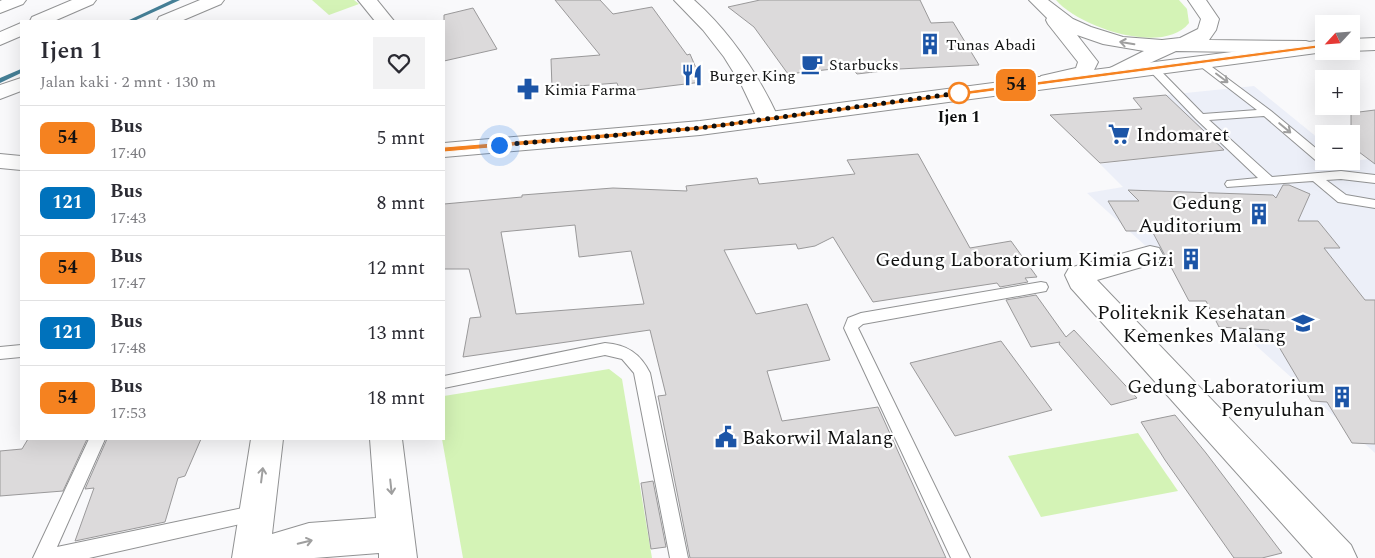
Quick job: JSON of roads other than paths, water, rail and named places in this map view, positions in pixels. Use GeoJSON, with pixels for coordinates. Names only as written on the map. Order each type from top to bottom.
{"type":"FeatureCollection","features":[{"type":"Feature","properties":{"kind":"main road"},"geometry":{"type":"LineString","coordinates":[[0,8],[17,0]]}},
{"type":"Feature","properties":{"kind":"main road"},"geometry":{"type":"LineString","coordinates":[[42,20],[87,0]]}},
{"type":"Feature","properties":{"kind":"main road"},"geometry":{"type":"LineString","coordinates":[[168,20],[215,0]]}},
{"type":"Feature","properties":{"kind":"main road"},"geometry":{"type":"LineString","coordinates":[[367,0],[384,20]]}},
{"type":"Feature","properties":{"kind":"main road"},"geometry":{"type":"LineString","coordinates":[[683,0],[711,26],[736,59],[756,91],[768,119]]}},
{"type":"Feature","properties":{"kind":"main road"},"geometry":{"type":"LineString","coordinates":[[1117,72],[1173,45],[1188,42],[1207,31],[1210,19],[1197,0]]}},
{"type":"Feature","properties":{"kind":"main road"},"geometry":{"type":"LineString","coordinates":[[1032,83],[1084,72],[1088,62],[1042,4]]}},
{"type":"Feature","properties":{"kind":"main road"},"geometry":{"type":"LineString","coordinates":[[1042,4],[1076,28],[1105,38],[1132,44],[1315,46]]}},
{"type":"Feature","properties":{"kind":"main road"},"geometry":{"type":"LineString","coordinates":[[0,39],[20,29]]}},
{"type":"Feature","properties":{"kind":"main road"},"geometry":{"type":"LineString","coordinates":[[1360,45],[1375,44]]}},
{"type":"Feature","properties":{"kind":"main road"},"geometry":{"type":"LineString","coordinates":[[445,150],[700,128],[1315,46]]}},
{"type":"Feature","properties":{"kind":"main road"},"geometry":{"type":"LineString","coordinates":[[0,93],[20,84]]}},
{"type":"Feature","properties":{"kind":"main road"},"geometry":{"type":"LineString","coordinates":[[0,161],[20,164]]}},
{"type":"Feature","properties":{"kind":"main road"},"geometry":{"type":"LineString","coordinates":[[0,165],[20,164]]}},
{"type":"Feature","properties":{"kind":"main road"},"geometry":{"type":"LineString","coordinates":[[1150,255],[1079,275],[1080,281],[1338,558]]}},
{"type":"Feature","properties":{"kind":"main road"},"geometry":{"type":"LineString","coordinates":[[251,558],[267,440]]}},
{"type":"Feature","properties":{"kind":"main road"},"geometry":{"type":"LineString","coordinates":[[260,558],[278,548],[318,539],[354,535],[397,547],[386,440]]}},
{"type":"Feature","properties":{"kind":"lane"},"geometry":{"type":"LineString","coordinates":[[1200,61],[1267,112],[1315,153]]}},
{"type":"Feature","properties":{"kind":"lane"},"geometry":{"type":"LineString","coordinates":[[1152,68],[1200,117],[1269,181]]}},
{"type":"Feature","properties":{"kind":"lane"},"geometry":{"type":"LineString","coordinates":[[1200,117],[1267,112]]}},
{"type":"Feature","properties":{"kind":"lane"},"geometry":{"type":"LineString","coordinates":[[1334,170],[1341,176]]}},
{"type":"Feature","properties":{"kind":"lane"},"geometry":{"type":"LineString","coordinates":[[1231,184],[1341,176],[1375,179]]}},
{"type":"Feature","properties":{"kind":"lane"},"geometry":{"type":"LineString","coordinates":[[1315,177],[1342,199],[1375,204]]}},
{"type":"Feature","properties":{"kind":"lane"},"geometry":{"type":"LineString","coordinates":[[961,558],[851,328],[853,322],[861,319],[1041,287]]}},
{"type":"Feature","properties":{"kind":"lane"},"geometry":{"type":"LineString","coordinates":[[445,382],[604,349],[618,349],[628,354],[635,361],[642,374],[679,558]]}},
{"type":"Feature","properties":{"kind":"lane"},"geometry":{"type":"LineString","coordinates":[[0,353],[20,350]]}},
{"type":"Feature","properties":{"kind":"lane"},"geometry":{"type":"LineString","coordinates":[[42,558],[97,440]]}},
{"type":"Feature","properties":{"kind":"lane"},"geometry":{"type":"LineString","coordinates":[[47,558],[257,513]]}},
{"type":"Feature","properties":{"kind":"waterway"},"geometry":{"type":"LineString","coordinates":[[132,20],[177,0]]}},
{"type":"Feature","properties":{"kind":"waterway"},"geometry":{"type":"LineString","coordinates":[[0,81],[20,71]]}},
{"type":"Feature","properties":{"kind":"place","name":"Tunas Abadi"},"geometry":{"type":"Point","coordinates":[930,44]}},
{"type":"Feature","properties":{"kind":"place","name":"Starbucks"},"geometry":{"type":"Point","coordinates":[812,64]}},
{"type":"Feature","properties":{"kind":"place","name":"Burger King"},"geometry":{"type":"Point","coordinates":[692,75]}},
{"type":"Feature","properties":{"kind":"place","name":"Kimia Farma"},"geometry":{"type":"Point","coordinates":[528,89]}},
{"type":"Feature","properties":{"kind":"place","name":"Ijen 1"},"geometry":{"type":"Point","coordinates":[959,93]}},
{"type":"Feature","properties":{"kind":"place","name":"Indomaret"},"geometry":{"type":"Point","coordinates":[1119,134]}},
{"type":"Feature","properties":{"kind":"place","name":"Gedung Auditorium"},"geometry":{"type":"Point","coordinates":[1259,214]}},
{"type":"Feature","properties":{"kind":"place","name":"Gedung Laboratorium Kimia Gizi"},"geometry":{"type":"Point","coordinates":[1191,259]}},
{"type":"Feature","properties":{"kind":"place","name":"Politeknik Kesehatan Kemenkes Malang"},"geometry":{"type":"Point","coordinates":[1303,323]}},
{"type":"Feature","properties":{"kind":"place","name":"Gedung Laboratorium Penyuluhan"},"geometry":{"type":"Point","coordinates":[1342,397]}},
{"type":"Feature","properties":{"kind":"place","name":"Bakorwil Malang"},"geometry":{"type":"Point","coordinates":[726,437]}}]}
